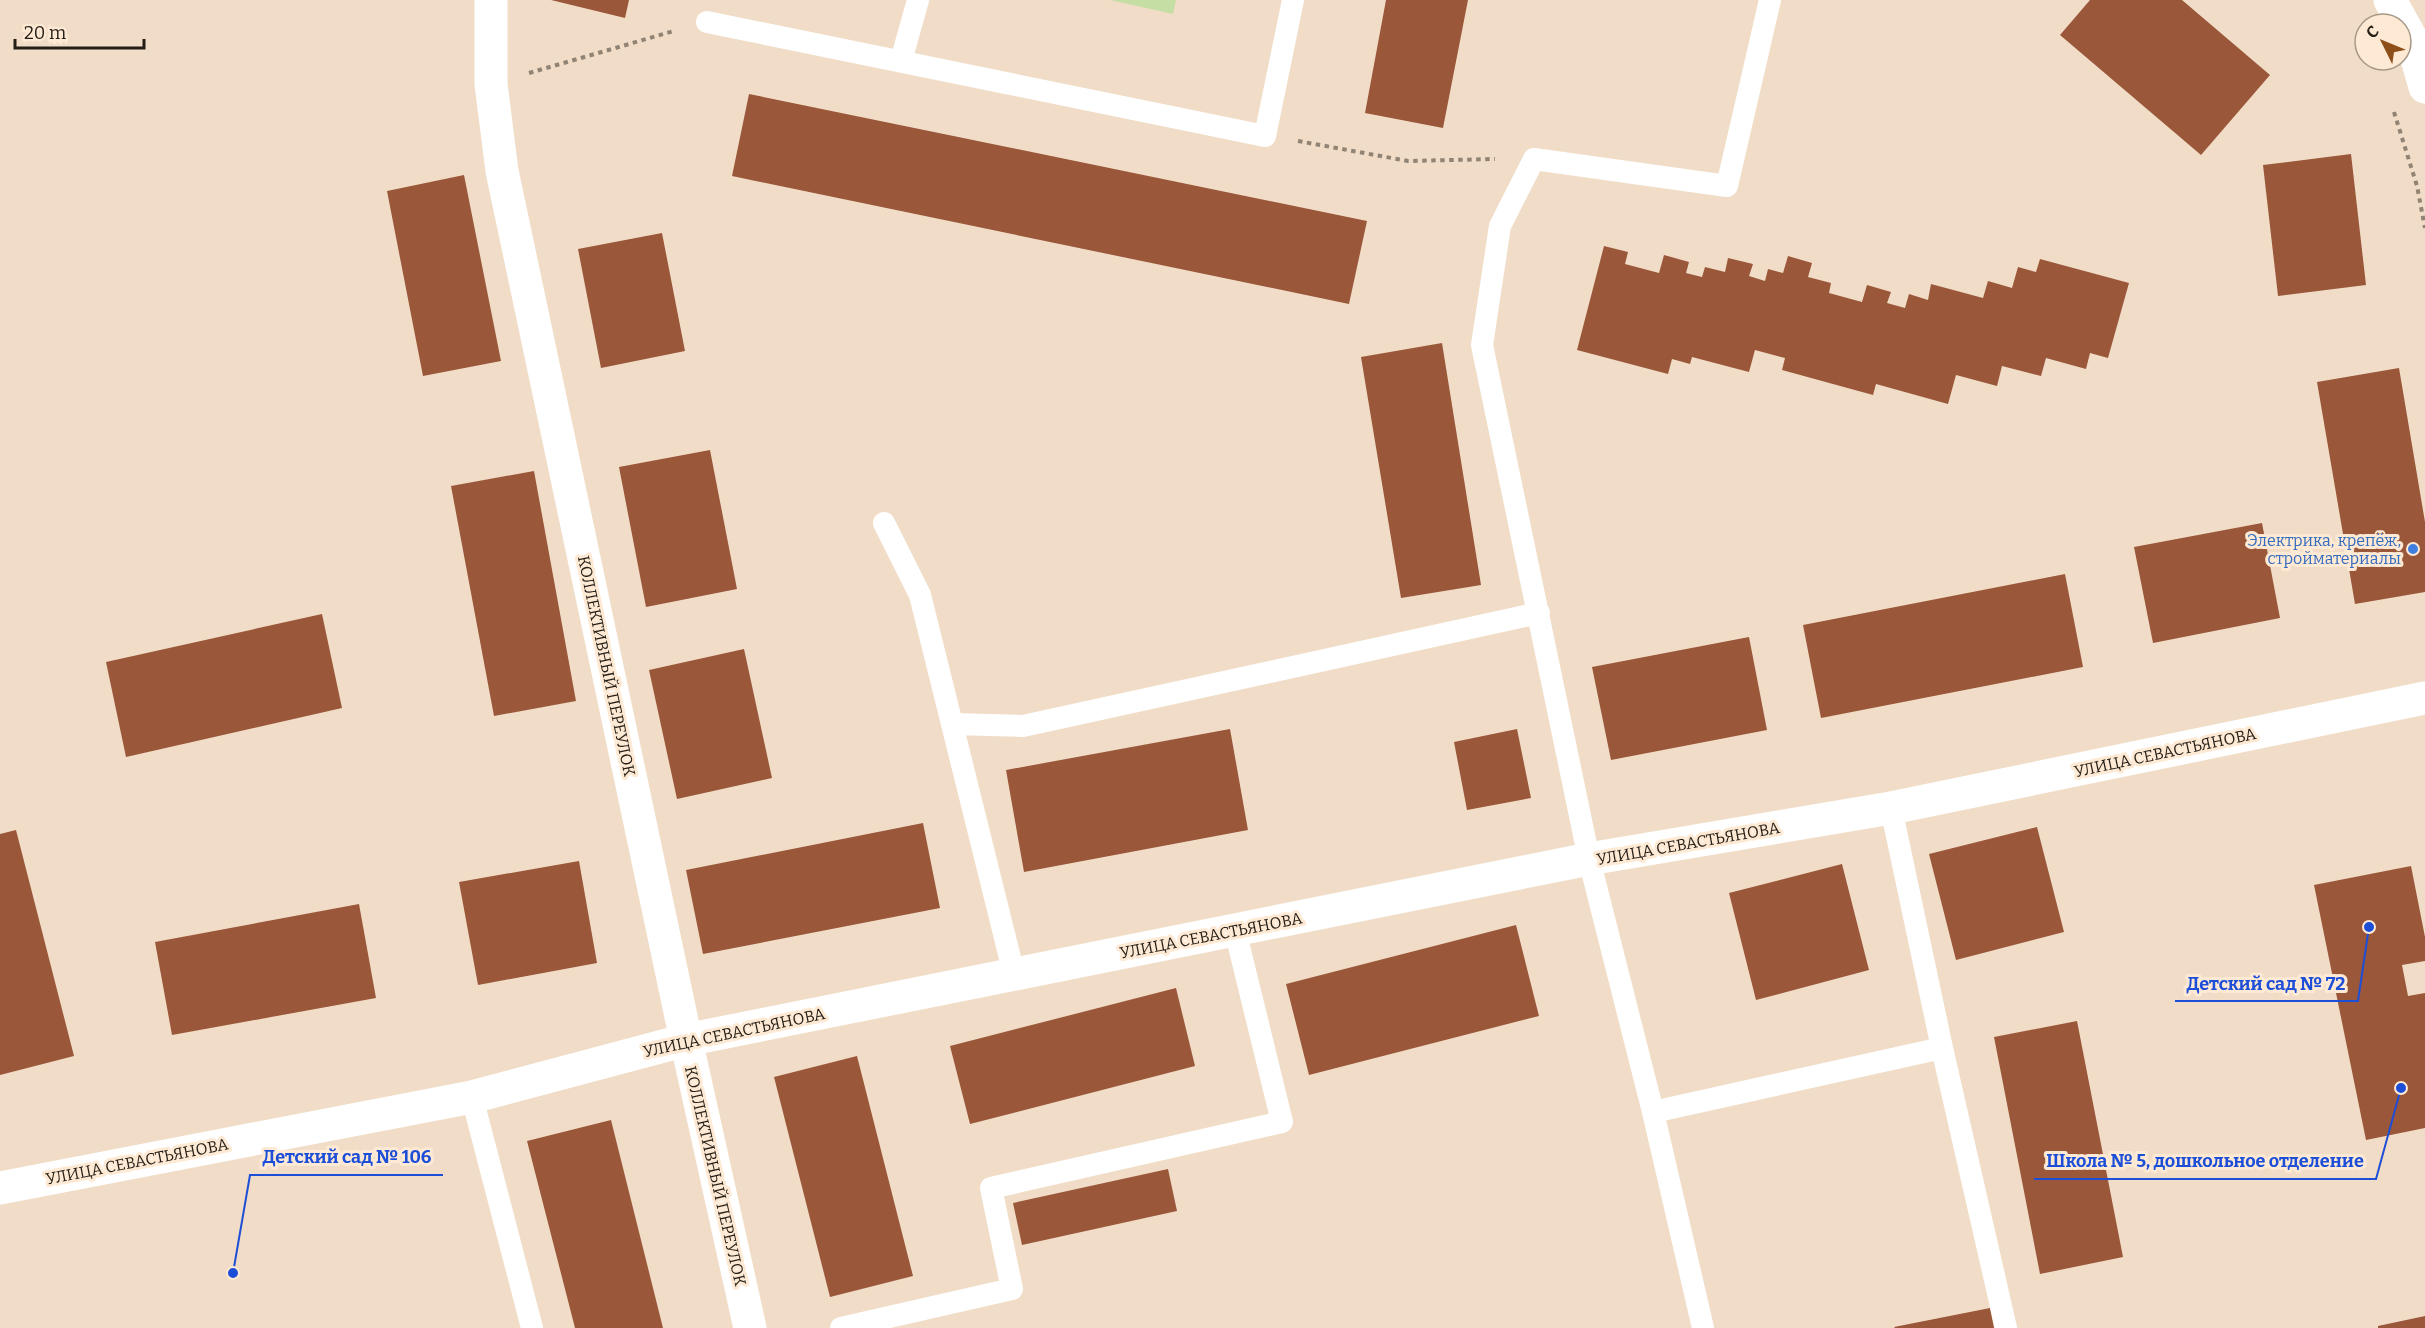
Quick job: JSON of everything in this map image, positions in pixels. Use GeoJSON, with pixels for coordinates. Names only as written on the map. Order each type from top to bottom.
{"type":"FeatureCollection","features":[{"type":"Feature","properties":{"kind":"street","name":"КОЛЛЕКТИВНЫЙ ПЕРЕУЛОК"},"geometry":{"type":"LineString","coordinates":[[491,0],[491,84],[502,171],[686,1040],[750,1328]]}},
{"type":"Feature","properties":{"kind":"street"},"geometry":{"type":"LineString","coordinates":[[2390,0],[2411,38],[2424,79]]}},
{"type":"Feature","properties":{"kind":"street","name":"УЛИЦА СЕВАСТЬЯНОВА"},"geometry":{"type":"LineString","coordinates":[[0,1188],[472,1097],[686,1040],[1589,859],[1891,808],[2425,698]]}},
{"type":"Feature","properties":{"kind":"lane"},"geometry":{"type":"LineString","coordinates":[[901,61],[918,0]]}},
{"type":"Feature","properties":{"kind":"lane"},"geometry":{"type":"LineString","coordinates":[[706,22],[1264,135],[1293,0]]}},
{"type":"Feature","properties":{"kind":"lane"},"geometry":{"type":"LineString","coordinates":[[1703,1328],[1653,1112],[1589,859],[1482,345],[1500,226],[1534,159],[1727,186],[1770,0]]}},
{"type":"Feature","properties":{"kind":"lane"},"geometry":{"type":"LineString","coordinates":[[884,523],[920,595],[1014,974]]}},
{"type":"Feature","properties":{"kind":"lane"},"geometry":{"type":"LineString","coordinates":[[953,724],[1023,726],[1539,613]]}},
{"type":"Feature","properties":{"kind":"lane"},"geometry":{"type":"LineString","coordinates":[[1891,808],[1942,1048],[2006,1328]]}},
{"type":"Feature","properties":{"kind":"lane"},"geometry":{"type":"LineString","coordinates":[[841,1328],[1012,1289],[991,1188],[1282,1122],[1235,930]]}},
{"type":"Feature","properties":{"kind":"lane"},"geometry":{"type":"LineString","coordinates":[[1653,1112],[1942,1048]]}},
{"type":"Feature","properties":{"kind":"lane"},"geometry":{"type":"LineString","coordinates":[[472,1097],[532,1328]]}},
{"type":"Feature","properties":{"kind":"path"},"geometry":{"type":"LineString","coordinates":[[491,84],[706,22]]}},
{"type":"Feature","properties":{"kind":"path"},"geometry":{"type":"LineString","coordinates":[[2391,102],[2417,186],[2425,228]]}},
{"type":"Feature","properties":{"kind":"path"},"geometry":{"type":"LineString","coordinates":[[1264,135],[1408,161],[1534,159]]}},
{"type":"Feature","properties":{"kind":"green space"},"geometry":{"type":"Polygon","coordinates":[[[1110,0],[1176,0],[1173,14],[1110,0]]]}},
{"type":"Feature","properties":{"kind":"building"},"geometry":{"type":"Polygon","coordinates":[[[551,0],[629,0],[625,18],[551,0]]]}},
{"type":"Feature","properties":{"kind":"building"},"geometry":{"type":"Polygon","coordinates":[[[1386,0],[1468,0],[1443,128],[1365,113],[1386,0]]]}},
{"type":"Feature","properties":{"kind":"building"},"geometry":{"type":"Polygon","coordinates":[[[2090,0],[2182,0],[2270,75],[2201,155],[2060,35],[2090,0]]]}},
{"type":"Feature","properties":{"kind":"building"},"geometry":{"type":"Polygon","coordinates":[[[749,94],[1367,221],[1349,304],[732,176],[749,94]]]}},
{"type":"Feature","properties":{"kind":"building"},"geometry":{"type":"Polygon","coordinates":[[[2351,154],[2366,285],[2278,296],[2263,165],[2351,154]]]}},
{"type":"Feature","properties":{"kind":"building"},"geometry":{"type":"Polygon","coordinates":[[[464,175],[501,361],[423,376],[387,191],[464,175]]]}},
{"type":"Feature","properties":{"kind":"building"},"geometry":{"type":"Polygon","coordinates":[[[662,233],[685,351],[601,368],[578,249],[662,233]]]}},
{"type":"Feature","properties":{"kind":"building"},"geometry":{"type":"Polygon","coordinates":[[[1604,246],[1628,252],[1625,264],[1659,273],[1664,255],[1689,262],[1686,273],[1702,277],[1705,267],[1725,272],[1728,258],[1753,264],[1749,276],[1765,281],[1768,269],[1783,273],[1788,256],[1812,263],[1808,277],[1831,283],[1829,293],[1862,302],[1867,285],[1891,292],[1887,303],[1905,308],[1909,294],[1928,300],[1931,284],[1983,298],[1988,281],[2012,288],[2018,267],[2036,272],[2040,259],[2129,283],[2108,358],[2090,353],[2086,369],[2046,358],[2041,376],[2002,366],[1997,386],[1956,375],[1948,404],[1876,384],[1873,395],[1782,370],[1785,358],[1755,350],[1749,372],[1692,357],[1690,364],[1672,359],[1668,374],[1577,350],[1604,246]]]}},
{"type":"Feature","properties":{"kind":"building"},"geometry":{"type":"Polygon","coordinates":[[[1442,343],[1481,585],[1401,598],[1361,357],[1442,343]]]}},
{"type":"Feature","properties":{"kind":"building"},"geometry":{"type":"Polygon","coordinates":[[[2399,368],[2425,522],[2425,592],[2355,604],[2317,382],[2399,368]]]}},
{"type":"Feature","properties":{"kind":"building"},"geometry":{"type":"Polygon","coordinates":[[[710,450],[737,589],[646,607],[619,467],[710,450]]]}},
{"type":"Feature","properties":{"kind":"building"},"geometry":{"type":"Polygon","coordinates":[[[534,471],[576,701],[494,716],[451,486],[534,471]]]}},
{"type":"Feature","properties":{"kind":"building"},"geometry":{"type":"Polygon","coordinates":[[[2262,523],[2280,618],[2153,643],[2134,547],[2262,523]]]}},
{"type":"Feature","properties":{"kind":"building"},"geometry":{"type":"Polygon","coordinates":[[[2065,574],[2083,667],[1821,718],[1803,625],[2065,574]]]}},
{"type":"Feature","properties":{"kind":"building"},"geometry":{"type":"Polygon","coordinates":[[[322,614],[342,708],[126,757],[106,662],[322,614]]]}},
{"type":"Feature","properties":{"kind":"building"},"geometry":{"type":"Polygon","coordinates":[[[1749,637],[1767,730],[1611,760],[1592,667],[1749,637]]]}},
{"type":"Feature","properties":{"kind":"building"},"geometry":{"type":"Polygon","coordinates":[[[744,649],[772,778],[677,799],[649,670],[744,649]]]}},
{"type":"Feature","properties":{"kind":"building"},"geometry":{"type":"Polygon","coordinates":[[[1230,729],[1248,830],[1024,872],[1006,770],[1230,729]]]}},
{"type":"Feature","properties":{"kind":"building"},"geometry":{"type":"Polygon","coordinates":[[[1517,729],[1531,798],[1467,810],[1454,742],[1517,729]]]}},
{"type":"Feature","properties":{"kind":"building"},"geometry":{"type":"Polygon","coordinates":[[[923,823],[940,908],[703,954],[686,870],[923,823]]]}},
{"type":"Feature","properties":{"kind":"building"},"geometry":{"type":"Polygon","coordinates":[[[2037,827],[2064,932],[1956,960],[1929,854],[2037,827]]]}},
{"type":"Feature","properties":{"kind":"building"},"geometry":{"type":"Polygon","coordinates":[[[16,830],[74,1056],[0,1075],[0,834],[16,830]]]}},
{"type":"Feature","properties":{"kind":"building"},"geometry":{"type":"Polygon","coordinates":[[[579,861],[597,963],[478,985],[459,882],[579,861]]]}},
{"type":"Feature","properties":{"kind":"building"},"geometry":{"type":"Polygon","coordinates":[[[1842,864],[1869,970],[1756,1000],[1729,893],[1842,864]]]}},
{"type":"Feature","properties":{"kind":"building"},"geometry":{"type":"Polygon","coordinates":[[[2411,866],[2425,937],[2425,961],[2402,965],[2408,996],[2425,993],[2425,1128],[2366,1140],[2314,885],[2411,866]]]}},
{"type":"Feature","properties":{"kind":"building"},"geometry":{"type":"Polygon","coordinates":[[[359,904],[376,998],[172,1035],[155,942],[359,904]]]}},
{"type":"Feature","properties":{"kind":"building"},"geometry":{"type":"Polygon","coordinates":[[[1516,925],[1539,1016],[1309,1075],[1286,984],[1516,925]]]}},
{"type":"Feature","properties":{"kind":"building"},"geometry":{"type":"Polygon","coordinates":[[[1176,988],[1195,1066],[970,1124],[950,1046],[1176,988]]]}},
{"type":"Feature","properties":{"kind":"building"},"geometry":{"type":"Polygon","coordinates":[[[2077,1021],[2123,1257],[2040,1274],[1994,1037],[2077,1021]]]}},
{"type":"Feature","properties":{"kind":"building"},"geometry":{"type":"Polygon","coordinates":[[[857,1056],[913,1276],[830,1297],[774,1077],[857,1056]]]}},
{"type":"Feature","properties":{"kind":"building"},"geometry":{"type":"Polygon","coordinates":[[[611,1120],[663,1328],[575,1328],[527,1141],[611,1120]]]}},
{"type":"Feature","properties":{"kind":"building"},"geometry":{"type":"Polygon","coordinates":[[[1168,1169],[1177,1211],[1022,1245],[1013,1203],[1168,1169]]]}},
{"type":"Feature","properties":{"kind":"building"},"geometry":{"type":"Polygon","coordinates":[[[1990,1308],[1994,1328],[1894,1327],[1990,1308]]]}},
{"type":"Feature","properties":{"kind":"building"},"geometry":{"type":"Polygon","coordinates":[[[2425,1316],[2425,1328],[2378,1328],[2378,1326],[2425,1316]]]}},
{"type":"Feature","properties":{"kind":"place","name":"Электрика, крепёж, стройматериалы"},"geometry":{"type":"Point","coordinates":[2413,549]}},
{"type":"Feature","properties":{"kind":"place","name":"Детский сад № 72"},"geometry":{"type":"Point","coordinates":[2369,927]}},
{"type":"Feature","properties":{"kind":"place","name":"Школа № 5, дошкольное отделение"},"geometry":{"type":"Point","coordinates":[2401,1088]}},
{"type":"Feature","properties":{"kind":"place","name":"Детский сад № 106"},"geometry":{"type":"Point","coordinates":[233,1273]}}]}
